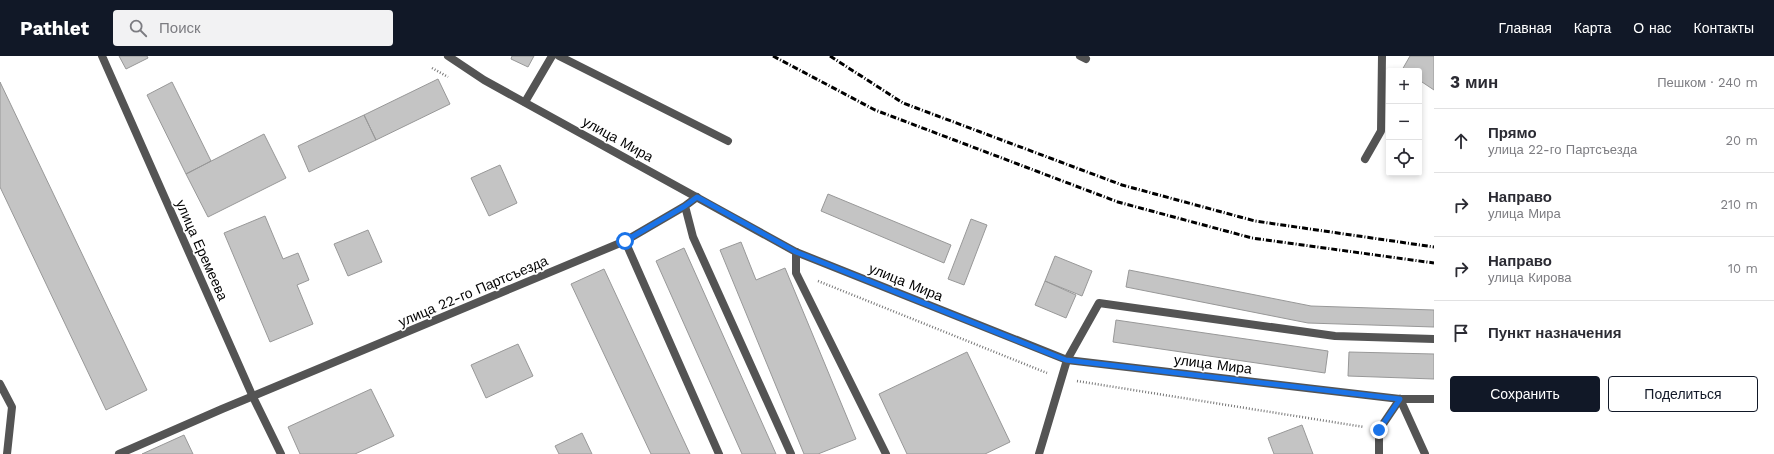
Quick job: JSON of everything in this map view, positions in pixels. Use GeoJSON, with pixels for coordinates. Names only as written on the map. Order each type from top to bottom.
{"type":"FeatureCollection","features":[{"type":"Feature","properties":{"kind":"street","name":"улица Еремеева"},"geometry":{"type":"LineString","coordinates":[[102,56],[253,397],[281,454]]}},
{"type":"Feature","properties":{"kind":"street","name":"улица Мира"},"geometry":{"type":"LineString","coordinates":[[448,56],[484,80],[796,252],[1066,360],[1400,399],[1434,399]]}},
{"type":"Feature","properties":{"kind":"street"},"geometry":{"type":"LineString","coordinates":[[525,102],[552,56]]}},
{"type":"Feature","properties":{"kind":"street"},"geometry":{"type":"LineString","coordinates":[[559,56],[728,141]]}},
{"type":"Feature","properties":{"kind":"street"},"geometry":{"type":"LineString","coordinates":[[1365,159],[1381,131],[1382,56]]}},
{"type":"Feature","properties":{"kind":"street","name":"улица 22-го Партсъезда"},"geometry":{"type":"LineString","coordinates":[[119,454],[222,409],[625,241],[685,206],[697,197]]}},
{"type":"Feature","properties":{"kind":"street"},"geometry":{"type":"LineString","coordinates":[[685,206],[693,237],[792,454]]}},
{"type":"Feature","properties":{"kind":"street"},"geometry":{"type":"LineString","coordinates":[[625,241],[719,454]]}},
{"type":"Feature","properties":{"kind":"street"},"geometry":{"type":"LineString","coordinates":[[796,252],[796,273],[886,454]]}},
{"type":"Feature","properties":{"kind":"street"},"geometry":{"type":"LineString","coordinates":[[1039,454],[1066,360],[1099,303],[1335,336],[1434,339]]}},
{"type":"Feature","properties":{"kind":"street"},"geometry":{"type":"LineString","coordinates":[[0,384],[12,407],[7,454]]}},
{"type":"Feature","properties":{"kind":"street"},"geometry":{"type":"LineString","coordinates":[[1379,454],[1379,430],[1400,399]]}},
{"type":"Feature","properties":{"kind":"street"},"geometry":{"type":"LineString","coordinates":[[1400,399],[1425,454]]}},
{"type":"Feature","properties":{"kind":"building"},"geometry":{"type":"Polygon","coordinates":[[[119,56],[147,56],[148,58],[126,69],[119,56]]]}},
{"type":"Feature","properties":{"kind":"building"},"geometry":{"type":"Polygon","coordinates":[[[512,56],[534,56],[528,67],[511,59],[512,56]]]}},
{"type":"Feature","properties":{"kind":"building"},"geometry":{"type":"Polygon","coordinates":[[[1410,56],[1434,56],[1434,90],[1422,82],[1422,68],[1403,68],[1410,56]]]}},
{"type":"Feature","properties":{"kind":"building"},"geometry":{"type":"Polygon","coordinates":[[[438,79],[450,104],[376,140],[364,115],[438,79]]]}},
{"type":"Feature","properties":{"kind":"building"},"geometry":{"type":"Polygon","coordinates":[[[0,82],[147,390],[106,410],[0,187],[0,82]]]}},
{"type":"Feature","properties":{"kind":"building"},"geometry":{"type":"Polygon","coordinates":[[[172,82],[211,161],[186,174],[147,95],[172,82]]]}},
{"type":"Feature","properties":{"kind":"building"},"geometry":{"type":"Polygon","coordinates":[[[364,115],[376,140],[309,172],[298,146],[364,115]]]}},
{"type":"Feature","properties":{"kind":"building"},"geometry":{"type":"Polygon","coordinates":[[[264,134],[286,178],[208,217],[186,174],[264,134]]]}},
{"type":"Feature","properties":{"kind":"building"},"geometry":{"type":"Polygon","coordinates":[[[500,165],[517,203],[489,216],[471,178],[500,165]]]}},
{"type":"Feature","properties":{"kind":"building"},"geometry":{"type":"Polygon","coordinates":[[[828,194],[951,245],[944,263],[821,211],[828,194]]]}},
{"type":"Feature","properties":{"kind":"building"},"geometry":{"type":"Polygon","coordinates":[[[265,216],[283,259],[298,253],[309,280],[297,285],[313,324],[270,342],[224,233],[265,216]]]}},
{"type":"Feature","properties":{"kind":"building"},"geometry":{"type":"Polygon","coordinates":[[[971,219],[987,225],[964,285],[948,279],[971,219]]]}},
{"type":"Feature","properties":{"kind":"building"},"geometry":{"type":"Polygon","coordinates":[[[368,230],[382,262],[348,276],[334,244],[368,230]]]}},
{"type":"Feature","properties":{"kind":"building"},"geometry":{"type":"Polygon","coordinates":[[[741,242],[756,280],[785,268],[856,439],[818,454],[804,454],[720,250],[741,242]]]}},
{"type":"Feature","properties":{"kind":"building"},"geometry":{"type":"Polygon","coordinates":[[[684,248],[776,454],[742,454],[656,261],[684,248]]]}},
{"type":"Feature","properties":{"kind":"building"},"geometry":{"type":"Polygon","coordinates":[[[1055,256],[1092,271],[1082,296],[1045,281],[1055,256]]]}},
{"type":"Feature","properties":{"kind":"building"},"geometry":{"type":"Polygon","coordinates":[[[604,269],[690,454],[651,454],[571,284],[604,269]]]}},
{"type":"Feature","properties":{"kind":"building"},"geometry":{"type":"Polygon","coordinates":[[[1129,270],[1311,306],[1434,310],[1434,327],[1308,323],[1126,287],[1129,270]]]}},
{"type":"Feature","properties":{"kind":"building"},"geometry":{"type":"Polygon","coordinates":[[[1045,281],[1076,295],[1066,318],[1035,305],[1045,281]]]}},
{"type":"Feature","properties":{"kind":"building"},"geometry":{"type":"Polygon","coordinates":[[[1116,320],[1328,351],[1325,373],[1113,342],[1116,320]]]}},
{"type":"Feature","properties":{"kind":"building"},"geometry":{"type":"Polygon","coordinates":[[[518,344],[533,376],[486,398],[471,365],[518,344]]]}},
{"type":"Feature","properties":{"kind":"building"},"geometry":{"type":"Polygon","coordinates":[[[967,352],[1010,442],[985,454],[907,454],[879,394],[967,352]]]}},
{"type":"Feature","properties":{"kind":"building"},"geometry":{"type":"Polygon","coordinates":[[[1349,352],[1434,354],[1434,379],[1348,376],[1349,352]]]}},
{"type":"Feature","properties":{"kind":"building"},"geometry":{"type":"Polygon","coordinates":[[[371,389],[394,436],[355,454],[300,454],[288,427],[371,389]]]}},
{"type":"Feature","properties":{"kind":"building"},"geometry":{"type":"Polygon","coordinates":[[[1302,425],[1313,454],[1274,454],[1268,438],[1302,425]]]}},
{"type":"Feature","properties":{"kind":"building"},"geometry":{"type":"Polygon","coordinates":[[[582,433],[592,454],[559,454],[555,446],[582,433]]]}},
{"type":"Feature","properties":{"kind":"building"},"geometry":{"type":"Polygon","coordinates":[[[184,435],[193,454],[142,454],[184,435]]]}},
{"type":"Feature","properties":{"kind":"railway"},"geometry":{"type":"LineString","coordinates":[[773,56],[875,110],[1118,202],[1252,238],[1434,263]]}},
{"type":"Feature","properties":{"kind":"railway"},"geometry":{"type":"LineString","coordinates":[[830,56],[903,103],[1122,185],[1255,221],[1434,247]]}},
{"type":"Feature","properties":{"kind":"route"},"geometry":{"type":"LineString","coordinates":[[625,241],[685,206],[697,197],[796,252],[1066,360],[1400,399],[1379,430]]}}]}
